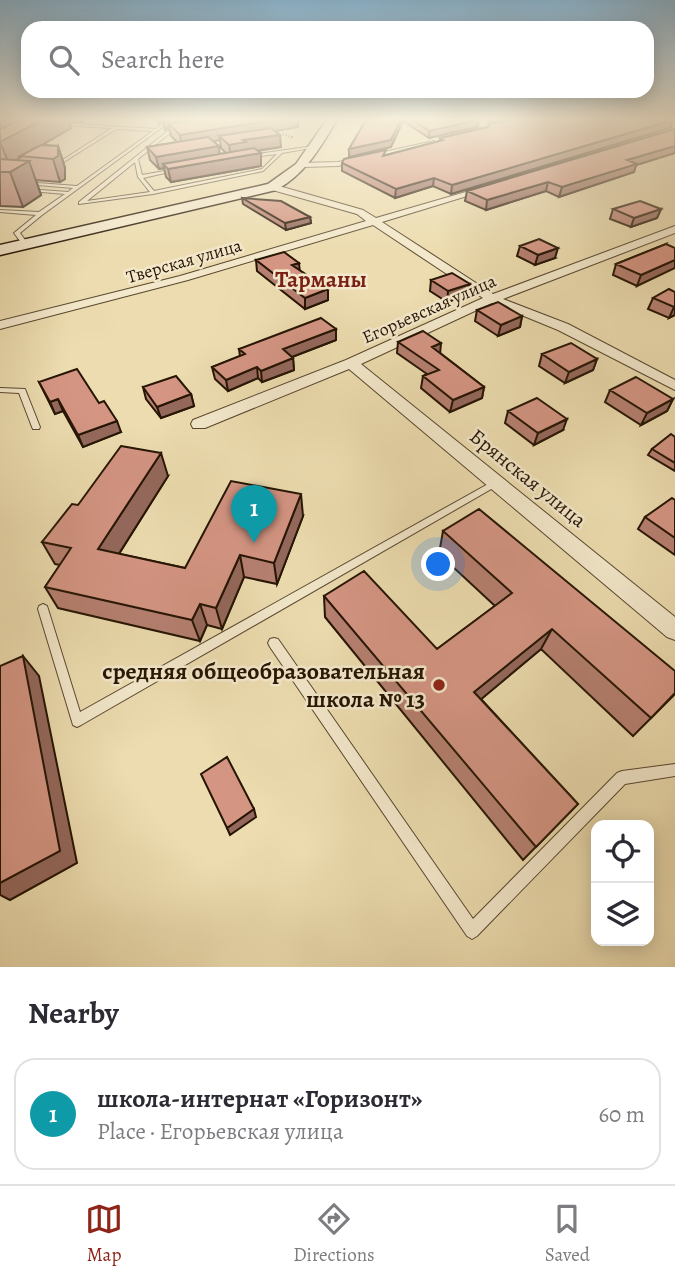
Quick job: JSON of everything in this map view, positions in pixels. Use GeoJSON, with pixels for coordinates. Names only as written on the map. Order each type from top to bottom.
{"type":"FeatureCollection","features":[{"type":"Feature","properties":{"kind":"street"},"geometry":{"type":"LineString","coordinates":[[0,250],[272,187],[292,177],[303,164],[342,163]]}},
{"type":"Feature","properties":{"kind":"street","name":"Тверская улица"},"geometry":{"type":"LineString","coordinates":[[0,326],[109,301],[491,186]]}},
{"type":"Feature","properties":{"kind":"street"},"geometry":{"type":"LineString","coordinates":[[272,187],[360,212],[492,299],[563,327],[675,386]]}},
{"type":"Feature","properties":{"kind":"street","name":"Егорьевская улица"},"geometry":{"type":"LineString","coordinates":[[199,424],[351,363],[492,299],[675,229]]}},
{"type":"Feature","properties":{"kind":"street","name":"Брянская улица"},"geometry":{"type":"LineString","coordinates":[[351,363],[675,630]]}},
{"type":"Feature","properties":{"kind":"lane"},"geometry":{"type":"LineString","coordinates":[[25,244],[17,233],[111,163]]}},
{"type":"Feature","properties":{"kind":"lane"},"geometry":{"type":"LineString","coordinates":[[130,163],[81,203],[153,193],[263,170],[270,163]]}},
{"type":"Feature","properties":{"kind":"lane"},"geometry":{"type":"LineString","coordinates":[[137,163],[140,177],[153,193]]}},
{"type":"Feature","properties":{"kind":"lane"},"geometry":{"type":"LineString","coordinates":[[140,177],[178,169]]}},
{"type":"Feature","properties":{"kind":"lane"},"geometry":{"type":"LineString","coordinates":[[20,183],[78,187]]}},
{"type":"Feature","properties":{"kind":"lane"},"geometry":{"type":"LineString","coordinates":[[28,190],[70,193]]}},
{"type":"Feature","properties":{"kind":"lane"},"geometry":{"type":"LineString","coordinates":[[0,211],[40,214]]}},
{"type":"Feature","properties":{"kind":"lane"},"geometry":{"type":"LineString","coordinates":[[0,390],[22,391],[36,428]]}},
{"type":"Feature","properties":{"kind":"lane"},"geometry":{"type":"LineString","coordinates":[[43,610],[77,722],[497,482]]}},
{"type":"Feature","properties":{"kind":"lane"},"geometry":{"type":"LineString","coordinates":[[274,643],[472,931],[622,778],[675,771]]}},
{"type":"Feature","properties":{"kind":"building"},"geometry":{"type":"Polygon","coordinates":[[[0,163],[25,163],[10,172],[0,172],[0,163]]]}},
{"type":"Feature","properties":{"kind":"building"},"geometry":{"type":"Polygon","coordinates":[[[168,163],[202,163],[168,169],[163,164],[168,163]]]}},
{"type":"Feature","properties":{"kind":"building"},"geometry":{"type":"Polygon","coordinates":[[[342,163],[526,163],[452,185],[434,178],[396,189],[342,163]]]}},
{"type":"Feature","properties":{"kind":"building"},"geometry":{"type":"Polygon","coordinates":[[[561,163],[637,164],[562,187],[548,182],[487,200],[467,191],[561,163]]]}},
{"type":"Feature","properties":{"kind":"building"},"geometry":{"type":"Polygon","coordinates":[[[242,198],[281,201],[310,217],[285,223],[242,198]]]}},
{"type":"Feature","properties":{"kind":"building"},"geometry":{"type":"Polygon","coordinates":[[[640,201],[661,209],[634,218],[613,209],[640,201]]]}},
{"type":"Feature","properties":{"kind":"building"},"geometry":{"type":"Polygon","coordinates":[[[539,239],[558,248],[538,255],[520,246],[539,239]]]}},
{"type":"Feature","properties":{"kind":"building"},"geometry":{"type":"Polygon","coordinates":[[[666,244],[675,248],[675,260],[641,275],[616,264],[666,244]]]}},
{"type":"Feature","properties":{"kind":"building"},"geometry":{"type":"Polygon","coordinates":[[[284,252],[299,263],[292,265],[328,289],[305,298],[256,260],[284,252]]]}},
{"type":"Feature","properties":{"kind":"building"},"geometry":{"type":"Polygon","coordinates":[[[452,273],[470,284],[448,291],[431,280],[452,273]]]}},
{"type":"Feature","properties":{"kind":"building"},"geometry":{"type":"Polygon","coordinates":[[[669,289],[675,292],[675,307],[653,298],[669,289]]]}},
{"type":"Feature","properties":{"kind":"building"},"geometry":{"type":"Polygon","coordinates":[[[498,302],[522,316],[501,325],[477,310],[498,302]]]}},
{"type":"Feature","properties":{"kind":"building"},"geometry":{"type":"Polygon","coordinates":[[[321,318],[336,329],[283,349],[293,358],[261,371],[257,367],[226,380],[212,367],[245,354],[239,349],[321,318]]]}},
{"type":"Feature","properties":{"kind":"building"},"geometry":{"type":"Polygon","coordinates":[[[423,331],[441,343],[432,347],[484,387],[453,400],[423,376],[439,370],[398,342],[423,331]]]}},
{"type":"Feature","properties":{"kind":"building"},"geometry":{"type":"Polygon","coordinates":[[[571,343],[597,359],[569,372],[542,354],[571,343]]]}},
{"type":"Feature","properties":{"kind":"building"},"geometry":{"type":"Polygon","coordinates":[[[77,369],[99,403],[104,401],[117,421],[78,435],[58,399],[50,402],[39,382],[77,369]]]}},
{"type":"Feature","properties":{"kind":"building"},"geometry":{"type":"Polygon","coordinates":[[[176,376],[191,394],[157,407],[143,387],[176,376]]]}},
{"type":"Feature","properties":{"kind":"building"},"geometry":{"type":"Polygon","coordinates":[[[636,377],[673,399],[647,413],[610,390],[636,377]]]}},
{"type":"Feature","properties":{"kind":"building"},"geometry":{"type":"Polygon","coordinates":[[[537,398],[567,419],[538,433],[508,411],[537,398]]]}},
{"type":"Feature","properties":{"kind":"building"},"geometry":{"type":"Polygon","coordinates":[[[671,434],[675,437],[675,463],[652,449],[671,434]]]}},
{"type":"Feature","properties":{"kind":"building"},"geometry":{"type":"Polygon","coordinates":[[[121,446],[161,453],[98,549],[185,568],[231,481],[301,494],[274,563],[240,555],[216,608],[200,604],[192,620],[45,587],[71,548],[42,542],[72,504],[78,505],[121,446]]]}},
{"type":"Feature","properties":{"kind":"building"},"geometry":{"type":"Polygon","coordinates":[[[672,498],[675,500],[675,538],[645,517],[672,498]]]}},
{"type":"Feature","properties":{"kind":"building","name":"средняя общеобразовательная школа № 13"},"geometry":{"type":"Polygon","coordinates":[[[479,509],[675,671],[675,693],[651,718],[552,629],[474,692],[578,804],[536,847],[324,596],[364,571],[437,649],[512,593],[443,531],[479,509]]]}},
{"type":"Feature","properties":{"kind":"building"},"geometry":{"type":"Polygon","coordinates":[[[23,656],[60,851],[0,883],[0,666],[23,656]]]}},
{"type":"Feature","properties":{"kind":"building"},"geometry":{"type":"Polygon","coordinates":[[[227,757],[254,809],[227,828],[201,774],[227,757]]]}},
{"type":"Feature","properties":{"kind":"place","name":"школа-интернат «Горизонт»"},"geometry":{"type":"Point","coordinates":[254,543]}},
{"type":"Feature","properties":{"kind":"place","name":"средняя общеобразовательная школа № 13"},"geometry":{"type":"Point","coordinates":[439,685]}},
{"type":"Feature","properties":{"kind":"district","name":"Тарманы"},"geometry":{"type":"Point","coordinates":[321,279]}}]}
